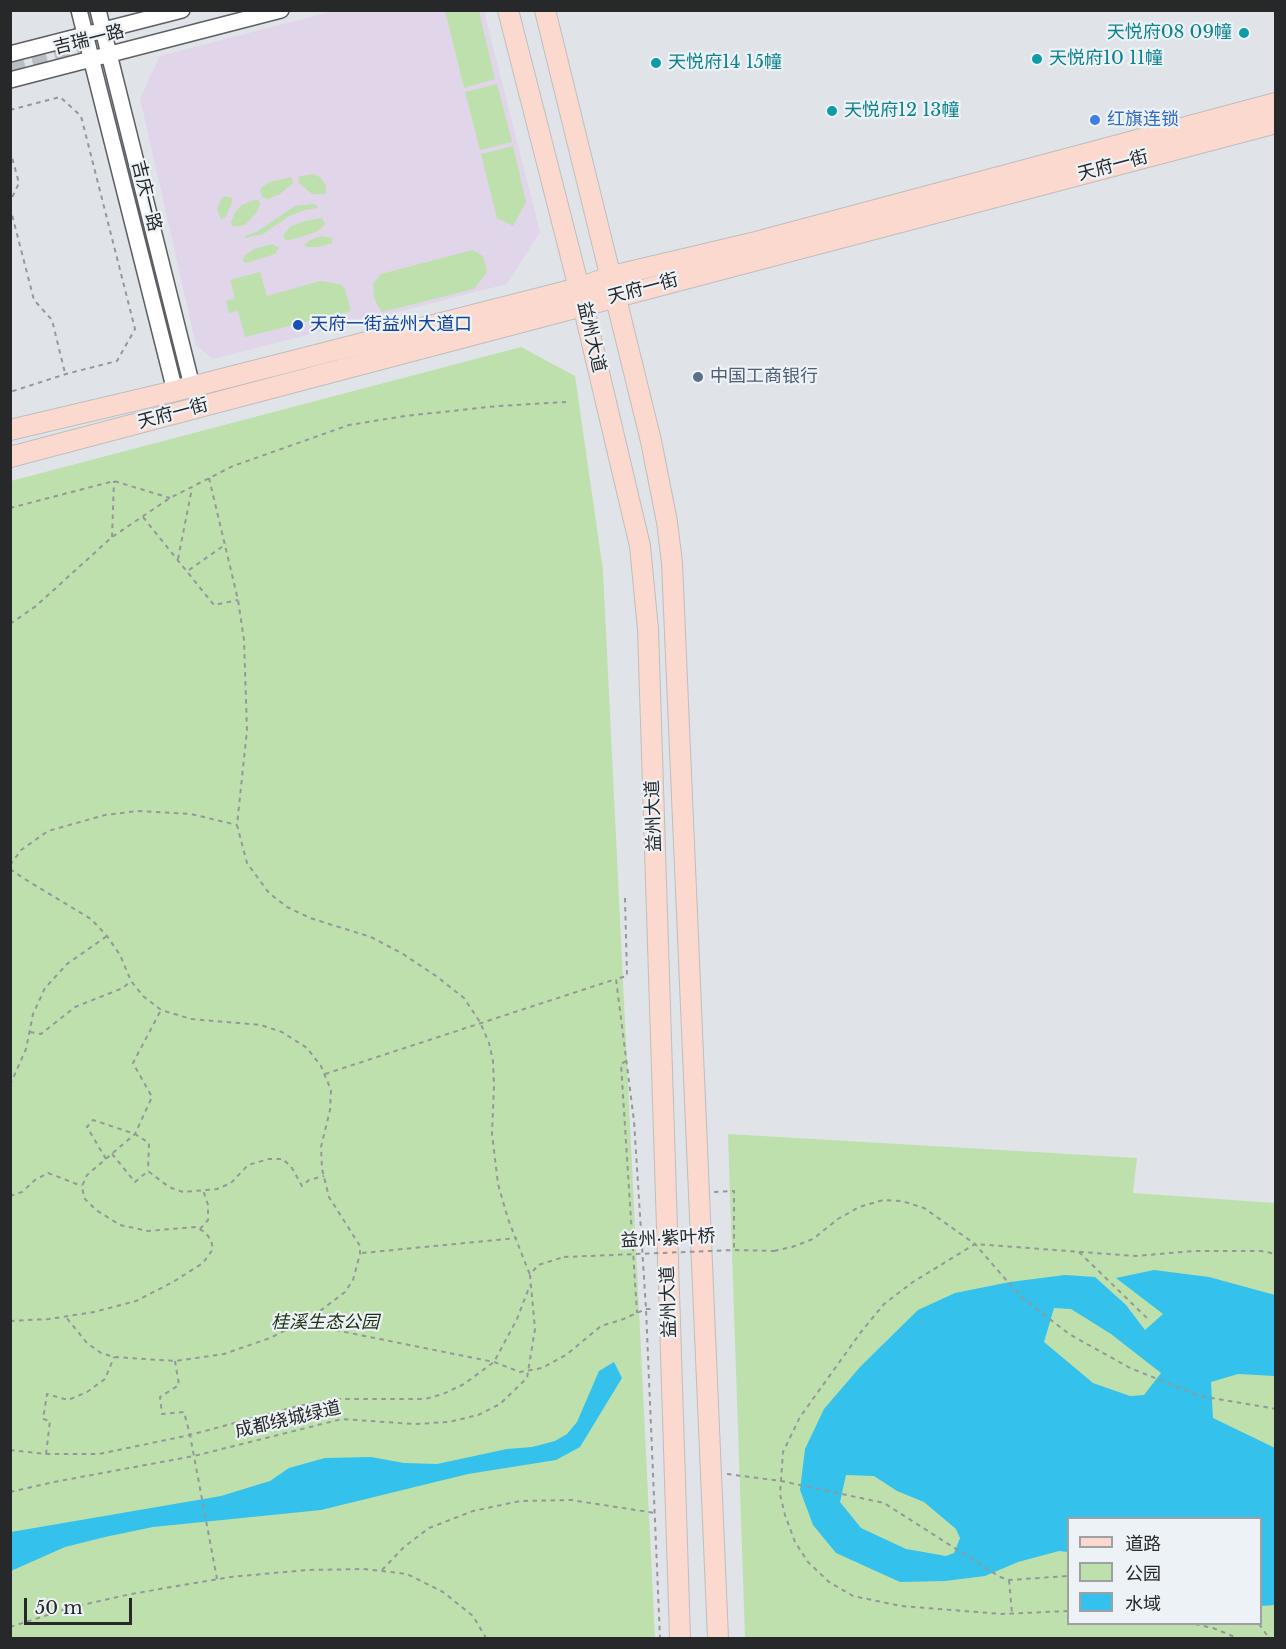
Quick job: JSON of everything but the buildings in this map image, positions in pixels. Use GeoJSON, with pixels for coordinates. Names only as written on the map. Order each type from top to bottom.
{"type":"FeatureCollection","features":[{"type":"Feature","properties":{"kind":"main road","name":"益州大道"},"geometry":{"type":"LineString","coordinates":[[508,10],[581,298],[640,546],[648,630],[680,1638]]}},
{"type":"Feature","properties":{"kind":"main road","name":"益州大道"},"geometry":{"type":"LineString","coordinates":[[545,10],[651,441],[667,522],[672,563],[718,1638]]}},
{"type":"Feature","properties":{"kind":"main road","name":"天府一街"},"geometry":{"type":"LineString","coordinates":[[10,457],[581,298],[612,276],[756,242],[1275,103]]}},
{"type":"Feature","properties":{"kind":"main road","name":"天府一街"},"geometry":{"type":"LineString","coordinates":[[10,430],[581,298],[616,296],[1275,123]]}},
{"type":"Feature","properties":{"kind":"street","name":"吉庆一路"},"geometry":{"type":"LineString","coordinates":[[79,10],[184,388]]}},
{"type":"Feature","properties":{"kind":"street","name":"吉庆一路"},"geometry":{"type":"LineString","coordinates":[[98,10],[184,388]]}},
{"type":"Feature","properties":{"kind":"street","name":"吉瑞一路"},"geometry":{"type":"LineString","coordinates":[[10,54],[182,10]]}},
{"type":"Feature","properties":{"kind":"street","name":"吉瑞一路"},"geometry":{"type":"LineString","coordinates":[[10,80],[281,10]]}},
{"type":"Feature","properties":{"kind":"path"},"geometry":{"type":"LineString","coordinates":[[10,110],[60,97],[81,116],[135,329],[117,361],[10,392]]}},
{"type":"Feature","properties":{"kind":"path"},"geometry":{"type":"LineString","coordinates":[[10,150],[19,183],[10,202]]}},
{"type":"Feature","properties":{"kind":"path"},"geometry":{"type":"LineString","coordinates":[[10,207],[34,300],[52,320],[66,374]]}},
{"type":"Feature","properties":{"kind":"path"},"geometry":{"type":"LineString","coordinates":[[10,624],[36,606],[112,537],[170,498],[233,466],[349,425],[405,416],[498,406],[566,402]]}},
{"type":"Feature","properties":{"kind":"path"},"geometry":{"type":"LineString","coordinates":[[209,478],[238,600],[245,662],[247,730],[237,825],[247,863],[269,893],[287,907],[310,918],[371,937],[403,954],[436,976],[464,999],[480,1022],[489,1042],[493,1061],[492,1125],[498,1184],[508,1219],[531,1275]]}},
{"type":"Feature","properties":{"kind":"path"},"geometry":{"type":"LineString","coordinates":[[10,508],[114,481],[170,498]]}},
{"type":"Feature","properties":{"kind":"path"},"geometry":{"type":"LineString","coordinates":[[112,537],[114,481]]}},
{"type":"Feature","properties":{"kind":"path"},"geometry":{"type":"LineString","coordinates":[[178,559],[192,487]]}},
{"type":"Feature","properties":{"kind":"path"},"geometry":{"type":"LineString","coordinates":[[143,516],[214,605],[238,600]]}},
{"type":"Feature","properties":{"kind":"path"},"geometry":{"type":"LineString","coordinates":[[188,571],[226,544]]}},
{"type":"Feature","properties":{"kind":"path"},"geometry":{"type":"LineString","coordinates":[[66,1317],[87,1343],[101,1353],[114,1357],[175,1361],[224,1354],[245,1348],[316,1314],[345,1292],[353,1281],[360,1246],[328,1197],[324,1176],[321,1147],[330,1110],[331,1090],[321,1066],[307,1048],[282,1032],[261,1025],[191,1019],[161,1010],[143,996],[131,981],[120,955],[91,919],[23,878],[10,867],[21,850],[48,831],[105,815],[138,811],[191,814],[237,825]]}},
{"type":"Feature","properties":{"kind":"path"},"geometry":{"type":"LineString","coordinates":[[324,1074],[627,976],[625,898]]}},
{"type":"Feature","properties":{"kind":"path"},"geometry":{"type":"LineString","coordinates":[[10,1085],[26,1049],[33,1014],[45,988],[67,964],[107,936]]}},
{"type":"Feature","properties":{"kind":"path"},"geometry":{"type":"LineString","coordinates":[[616,980],[634,1121],[646,1309],[660,1638]]}},
{"type":"Feature","properties":{"kind":"path"},"geometry":{"type":"LineString","coordinates":[[29,1032],[41,1034],[75,1007],[123,988],[131,981]]}},
{"type":"Feature","properties":{"kind":"path"},"geometry":{"type":"LineString","coordinates":[[10,1321],[66,1317],[136,1301],[203,1263],[213,1249],[211,1240],[205,1232],[195,1227],[148,1231],[120,1225],[96,1210],[84,1198],[82,1186],[87,1175],[135,1134],[152,1097],[133,1063],[161,1010]]}},
{"type":"Feature","properties":{"kind":"path"},"geometry":{"type":"LineString","coordinates":[[626,1061],[621,1064],[637,1313]]}},
{"type":"Feature","properties":{"kind":"path"},"geometry":{"type":"LineString","coordinates":[[106,1159],[87,1127],[93,1120],[135,1134],[149,1143],[148,1171],[135,1182],[111,1154]]}},
{"type":"Feature","properties":{"kind":"path"},"geometry":{"type":"LineString","coordinates":[[148,1171],[169,1187],[183,1192],[217,1189],[231,1183],[248,1166],[269,1159],[283,1160],[292,1168],[302,1186],[309,1180],[324,1176]]}},
{"type":"Feature","properties":{"kind":"path"},"geometry":{"type":"LineString","coordinates":[[10,1196],[22,1192],[34,1180],[48,1173],[82,1186]]}},
{"type":"Feature","properties":{"kind":"path"},"geometry":{"type":"LineString","coordinates":[[200,1229],[208,1220],[208,1205],[203,1190]]}},
{"type":"Feature","properties":{"kind":"path"},"geometry":{"type":"LineString","coordinates":[[734,1191],[734,1250]]}},
{"type":"Feature","properties":{"kind":"path","name":"益州·紫叶桥"},"geometry":{"type":"LineString","coordinates":[[531,1275],[538,1265],[564,1257],[734,1250],[774,1251],[813,1239],[838,1219],[860,1207],[883,1200],[902,1201],[924,1208],[975,1244]]}},
{"type":"Feature","properties":{"kind":"path"},"geometry":{"type":"LineString","coordinates":[[360,1254],[517,1238]]}},
{"type":"Feature","properties":{"kind":"path"},"geometry":{"type":"LineString","coordinates":[[975,1244],[1021,1298],[1069,1334],[1130,1368],[1200,1396],[1275,1409]]}},
{"type":"Feature","properties":{"kind":"path"},"geometry":{"type":"LineString","coordinates":[[1067,1611],[1012,1614],[911,1607],[853,1596],[829,1582],[808,1562],[795,1542],[780,1494],[783,1452],[800,1417],[861,1332],[884,1305],[912,1282],[975,1244],[1135,1256],[1194,1251],[1261,1251],[1275,1254]]}},
{"type":"Feature","properties":{"kind":"path"},"geometry":{"type":"LineString","coordinates":[[1079,1252],[1150,1321]]}},
{"type":"Feature","properties":{"kind":"path","name":"成都绕城绿道"},"geometry":{"type":"LineString","coordinates":[[10,1492],[194,1456],[342,1419],[414,1424],[449,1422],[478,1415],[500,1404],[527,1378],[535,1329],[531,1275]]}},
{"type":"Feature","properties":{"kind":"path"},"geometry":{"type":"LineString","coordinates":[[10,1450],[46,1454],[99,1454],[190,1435],[298,1406],[335,1399],[425,1399],[464,1384],[494,1362],[517,1319],[530,1285]]}},
{"type":"Feature","properties":{"kind":"path"},"geometry":{"type":"LineString","coordinates":[[300,1323],[494,1362],[520,1372],[542,1368],[566,1355],[601,1326],[646,1309]]}},
{"type":"Feature","properties":{"kind":"path"},"geometry":{"type":"LineString","coordinates":[[46,1454],[50,1421],[43,1419],[46,1394],[68,1400],[87,1392],[105,1379],[114,1357]]}},
{"type":"Feature","properties":{"kind":"path"},"geometry":{"type":"LineString","coordinates":[[175,1361],[179,1385],[160,1397],[162,1414],[184,1412],[217,1579]]}},
{"type":"Feature","properties":{"kind":"path"},"geometry":{"type":"LineString","coordinates":[[711,1472],[781,1481],[884,1503],[1008,1580],[1067,1576]]}},
{"type":"Feature","properties":{"kind":"path"},"geometry":{"type":"LineString","coordinates":[[381,1571],[404,1547],[429,1528],[473,1511],[501,1505],[520,1501],[572,1500],[655,1513]]}},
{"type":"Feature","properties":{"kind":"path"},"geometry":{"type":"LineString","coordinates":[[10,1627],[131,1594],[217,1579],[307,1570],[364,1569],[407,1574],[443,1592],[473,1616],[486,1638]]}},
{"type":"Feature","properties":{"kind":"path"},"geometry":{"type":"LineString","coordinates":[[1008,1580],[1012,1614]]}},
{"type":"Feature","properties":{"kind":"path"},"geometry":{"type":"LineString","coordinates":[[1202,1625],[1237,1638]]}},
{"type":"Feature","properties":{"kind":"path"},"geometry":{"type":"LineString","coordinates":[[1260,1625],[1269,1638]]}},
{"type":"Feature","properties":{"kind":"shaded area"},"geometry":{"type":"Polygon","coordinates":[[[334,11],[484,11],[540,232],[507,284],[213,359],[196,345],[140,98],[160,56],[334,11]]]}},
{"type":"Feature","properties":{"kind":"green space"},"geometry":{"type":"Polygon","coordinates":[[[445,11],[479,11],[495,79],[464,88],[445,11]]]}},
{"type":"Feature","properties":{"kind":"green space"},"geometry":{"type":"Polygon","coordinates":[[[497,84],[512,142],[480,150],[465,92],[497,84]]]}},
{"type":"Feature","properties":{"kind":"green space"},"geometry":{"type":"Polygon","coordinates":[[[513,146],[526,202],[513,226],[497,218],[481,154],[513,146]]]}},
{"type":"Feature","properties":{"kind":"green space"},"geometry":{"type":"Polygon","coordinates":[[[314,174],[321,178],[326,186],[324,194],[312,194],[299,183],[298,177],[314,174]]]}},
{"type":"Feature","properties":{"kind":"green space"},"geometry":{"type":"Polygon","coordinates":[[[291,177],[293,183],[280,194],[268,199],[262,197],[260,190],[262,187],[270,182],[291,177]]]}},
{"type":"Feature","properties":{"kind":"green space"},"geometry":{"type":"Polygon","coordinates":[[[225,196],[232,198],[231,205],[225,218],[221,219],[217,209],[221,199],[225,196]]]}},
{"type":"Feature","properties":{"kind":"green space"},"geometry":{"type":"Polygon","coordinates":[[[258,200],[260,204],[257,212],[245,225],[233,227],[231,222],[236,211],[242,205],[258,200]]]}},
{"type":"Feature","properties":{"kind":"green space"},"geometry":{"type":"Polygon","coordinates":[[[317,205],[318,208],[289,216],[263,234],[244,238],[295,206],[317,205]]]}},
{"type":"Feature","properties":{"kind":"green space"},"geometry":{"type":"Polygon","coordinates":[[[322,218],[325,224],[318,231],[295,239],[286,240],[283,237],[291,226],[322,218]]]}},
{"type":"Feature","properties":{"kind":"green space"},"geometry":{"type":"Polygon","coordinates":[[[322,236],[332,238],[332,243],[319,247],[304,245],[310,240],[322,236]]]}},
{"type":"Feature","properties":{"kind":"green space"},"geometry":{"type":"Polygon","coordinates":[[[272,244],[279,248],[275,254],[246,263],[243,261],[244,256],[254,249],[272,244]]]}},
{"type":"Feature","properties":{"kind":"green space"},"geometry":{"type":"Polygon","coordinates":[[[473,250],[483,256],[487,272],[474,289],[382,312],[377,304],[373,284],[381,274],[473,250]]]}},
{"type":"Feature","properties":{"kind":"green space"},"geometry":{"type":"Polygon","coordinates":[[[260,272],[267,296],[320,281],[340,284],[345,289],[351,311],[245,337],[238,311],[229,313],[226,301],[235,299],[230,280],[260,272]]]}},
{"type":"Feature","properties":{"kind":"green space","name":"桂溪生态公园"},"geometry":{"type":"Polygon","coordinates":[[[521,347],[575,376],[603,570],[655,1638],[11,1638],[11,481],[521,347]]]}},
{"type":"Feature","properties":{"kind":"green space"},"geometry":{"type":"Polygon","coordinates":[[[728,1134],[1137,1158],[1133,1193],[1275,1203],[1275,1638],[745,1638],[728,1134]]]}},
{"type":"Feature","properties":{"kind":"water"},"geometry":{"type":"Polygon","coordinates":[[[1154,1270],[1209,1277],[1275,1295],[1275,1376],[1238,1374],[1211,1382],[1213,1418],[1275,1448],[1275,1605],[1262,1606],[1262,1517],[1067,1517],[1067,1552],[1059,1551],[1018,1562],[985,1576],[945,1581],[900,1582],[836,1553],[813,1525],[800,1490],[805,1449],[824,1409],[860,1367],[918,1310],[955,1293],[1010,1282],[1065,1275],[1095,1277],[1126,1305],[1145,1330],[1163,1314],[1116,1278],[1154,1270]],[[1054,1308],[1044,1342],[1093,1383],[1130,1396],[1144,1395],[1161,1373],[1111,1334],[1071,1309],[1054,1308]],[[846,1475],[840,1502],[861,1528],[906,1549],[946,1556],[954,1553],[960,1538],[956,1529],[924,1502],[897,1491],[874,1476],[846,1475]]]}},
{"type":"Feature","properties":{"kind":"water"},"geometry":{"type":"Polygon","coordinates":[[[614,1362],[622,1378],[580,1447],[556,1460],[468,1474],[321,1510],[153,1527],[65,1547],[11,1571],[11,1532],[221,1496],[270,1481],[289,1468],[325,1458],[371,1457],[404,1463],[437,1464],[555,1441],[567,1434],[577,1422],[599,1371],[614,1362]]]}},
{"type":"Feature","properties":{"kind":"tunnel"},"geometry":{"type":"LineString","coordinates":[[10,67],[97,45],[89,10]]}},
{"type":"Feature","properties":{"kind":"place","name":"天悦府08 09幢"},"geometry":{"type":"Point","coordinates":[1244,33]}},
{"type":"Feature","properties":{"kind":"place","name":"天悦府10 11幢"},"geometry":{"type":"Point","coordinates":[1037,59]}},
{"type":"Feature","properties":{"kind":"place","name":"天悦府14 15幢"},"geometry":{"type":"Point","coordinates":[656,63]}},
{"type":"Feature","properties":{"kind":"place","name":"天悦府12 13幢"},"geometry":{"type":"Point","coordinates":[832,111]}},
{"type":"Feature","properties":{"kind":"place","name":"红旗连锁"},"geometry":{"type":"Point","coordinates":[1095,120]}},
{"type":"Feature","properties":{"kind":"place","name":"天府一街益州大道口"},"geometry":{"type":"Point","coordinates":[298,325]}},
{"type":"Feature","properties":{"kind":"place","name":"中国工商银行"},"geometry":{"type":"Point","coordinates":[698,377]}}]}
